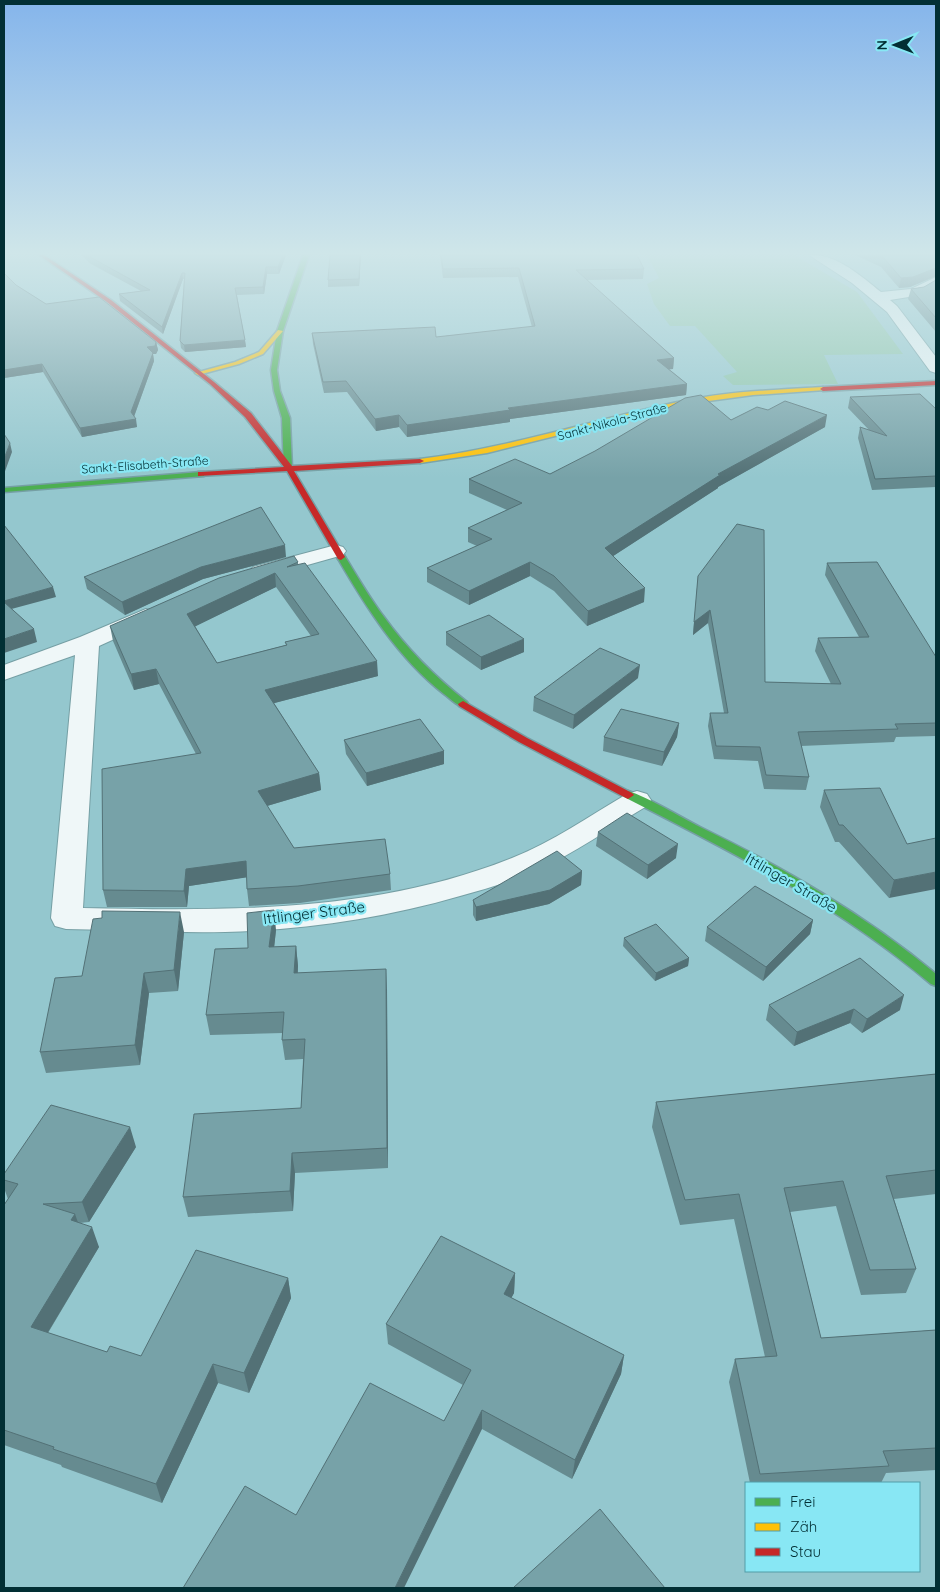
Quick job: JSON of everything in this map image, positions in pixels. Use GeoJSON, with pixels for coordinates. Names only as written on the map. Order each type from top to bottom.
{"type":"FeatureCollection","features":[{"type":"Feature","properties":{"kind":"street","name":"Ittlinger Straße"},"geometry":{"type":"LineString","coordinates":[[144,329],[241,407],[269,440],[385,628],[418,667],[457,700],[506,730],[725,845],[830,904],[920,966],[936,981]]}},
{"type":"Feature","properties":{"kind":"street"},"geometry":{"type":"LineString","coordinates":[[908,329],[936,368]]}},
{"type":"Feature","properties":{"kind":"street","name":"Ittlinger Straße"},"geometry":{"type":"LineString","coordinates":[[198,373],[237,363],[261,353],[280,331]]}},
{"type":"Feature","properties":{"kind":"street","name":"Ittlinger Straße"},"geometry":{"type":"LineString","coordinates":[[280,331],[274,370],[276,391],[286,418],[288,469]]}},
{"type":"Feature","properties":{"kind":"street","name":"Sankt-Nikola-Straße"},"geometry":{"type":"LineString","coordinates":[[288,469],[401,463],[446,458],[536,442],[682,403],[731,394],[936,383]]}},
{"type":"Feature","properties":{"kind":"street","name":"Sankt-Elisabeth-Straße"},"geometry":{"type":"LineString","coordinates":[[4,490],[288,469]]}},
{"type":"Feature","properties":{"kind":"street"},"geometry":{"type":"LineString","coordinates":[[241,578],[336,551]]}},
{"type":"Feature","properties":{"kind":"street"},"geometry":{"type":"LineString","coordinates":[[4,673],[88,642],[168,606]]}},
{"type":"Feature","properties":{"kind":"street","name":"Ittlinger Straße"},"geometry":{"type":"LineString","coordinates":[[88,642],[66,918],[247,920],[319,915],[397,902],[508,871],[540,856],[637,800]]}},
{"type":"Feature","properties":{"kind":"green space"},"geometry":{"type":"Polygon","coordinates":[[[698,329],[885,329],[903,354],[824,355],[838,384],[733,385],[723,376],[737,372],[698,329]]]}},
{"type":"Feature","properties":{"kind":"building"},"geometry":{"type":"Polygon","coordinates":[[[4,329],[140,329],[156,342],[155,346],[147,347],[153,353],[131,412],[136,419],[80,428],[42,364],[4,370],[4,329]]]}},
{"type":"Feature","properties":{"kind":"building"},"geometry":{"type":"Polygon","coordinates":[[[181,329],[243,329],[245,340],[184,345],[180,341],[181,329]]]}},
{"type":"Feature","properties":{"kind":"building"},"geometry":{"type":"Polygon","coordinates":[[[435,329],[436,337],[505,329],[642,329],[674,358],[657,360],[687,384],[508,408],[510,410],[407,425],[399,415],[375,419],[346,381],[323,382],[312,333],[435,329]]]}},
{"type":"Feature","properties":{"kind":"building"},"geometry":{"type":"Polygon","coordinates":[[[920,394],[936,409],[936,476],[875,479],[860,427],[887,436],[850,397],[920,394]]]}},
{"type":"Feature","properties":{"kind":"building"},"geometry":{"type":"Polygon","coordinates":[[[701,395],[731,420],[757,407],[768,410],[785,401],[827,415],[718,474],[720,475],[605,548],[645,588],[588,611],[554,576],[530,562],[469,591],[427,568],[492,539],[468,528],[522,503],[469,479],[515,459],[550,474],[595,451],[685,398],[701,395]]]}},
{"type":"Feature","properties":{"kind":"building"},"geometry":{"type":"Polygon","coordinates":[[[4,434],[10,443],[4,459],[4,434]]]}},
{"type":"Feature","properties":{"kind":"building"},"geometry":{"type":"Polygon","coordinates":[[[261,507],[285,545],[201,567],[122,602],[84,577],[261,507]]]}},
{"type":"Feature","properties":{"kind":"building"},"geometry":{"type":"Polygon","coordinates":[[[737,524],[764,530],[765,682],[841,684],[818,638],[869,637],[827,563],[877,562],[936,657],[936,723],[895,724],[898,729],[798,732],[809,777],[766,775],[760,747],[716,746],[710,713],[728,713],[710,610],[694,622],[698,576],[737,524]]]}},
{"type":"Feature","properties":{"kind":"building"},"geometry":{"type":"Polygon","coordinates":[[[4,525],[53,587],[4,601],[4,525]]]}},
{"type":"Feature","properties":{"kind":"building"},"geometry":{"type":"Polygon","coordinates":[[[294,556],[298,562],[287,567],[305,563],[377,661],[265,690],[319,773],[258,791],[294,848],[385,839],[390,874],[298,886],[247,889],[246,861],[186,869],[184,891],[103,890],[102,769],[201,753],[156,669],[131,674],[110,626],[219,578],[294,556]],[[275,573],[187,614],[217,663],[287,645],[285,642],[319,634],[275,573]]]}},
{"type":"Feature","properties":{"kind":"building"},"geometry":{"type":"Polygon","coordinates":[[[4,602],[34,629],[4,639],[4,602]]]}},
{"type":"Feature","properties":{"kind":"building"},"geometry":{"type":"Polygon","coordinates":[[[489,615],[524,639],[481,657],[446,632],[489,615]]]}},
{"type":"Feature","properties":{"kind":"building"},"geometry":{"type":"Polygon","coordinates":[[[600,648],[640,665],[574,715],[534,697],[600,648]]]}},
{"type":"Feature","properties":{"kind":"building"},"geometry":{"type":"Polygon","coordinates":[[[621,709],[679,723],[664,752],[604,737],[621,709]]]}},
{"type":"Feature","properties":{"kind":"building"},"geometry":{"type":"Polygon","coordinates":[[[420,719],[444,751],[366,773],[344,740],[420,719]]]}},
{"type":"Feature","properties":{"kind":"building"},"geometry":{"type":"Polygon","coordinates":[[[880,788],[907,844],[936,838],[936,872],[894,880],[843,825],[839,825],[824,790],[880,788]]]}},
{"type":"Feature","properties":{"kind":"building"},"geometry":{"type":"Polygon","coordinates":[[[627,813],[678,844],[648,865],[598,832],[627,813]]]}},
{"type":"Feature","properties":{"kind":"building"},"geometry":{"type":"Polygon","coordinates":[[[557,851],[582,871],[550,890],[476,907],[473,900],[557,851]]]}},
{"type":"Feature","properties":{"kind":"building"},"geometry":{"type":"Polygon","coordinates":[[[755,886],[813,920],[766,967],[707,927],[755,886]]]}},
{"type":"Feature","properties":{"kind":"building"},"geometry":{"type":"Polygon","coordinates":[[[274,910],[269,947],[296,946],[294,973],[386,969],[387,1148],[292,1153],[290,1191],[183,1197],[194,1114],[301,1108],[305,1039],[282,1040],[284,1012],[206,1015],[215,949],[248,948],[247,913],[274,910]]]}},
{"type":"Feature","properties":{"kind":"building"},"geometry":{"type":"Polygon","coordinates":[[[102,911],[180,912],[174,970],[144,973],[135,1045],[40,1052],[55,978],[82,976],[93,919],[102,918],[102,911]]]}},
{"type":"Feature","properties":{"kind":"building"},"geometry":{"type":"Polygon","coordinates":[[[656,924],[689,958],[656,973],[624,938],[656,924]]]}},
{"type":"Feature","properties":{"kind":"building"},"geometry":{"type":"Polygon","coordinates":[[[860,958],[904,995],[867,1019],[854,1009],[797,1032],[769,1005],[860,958]]]}},
{"type":"Feature","properties":{"kind":"building"},"geometry":{"type":"Polygon","coordinates":[[[936,1074],[936,1170],[886,1176],[916,1269],[870,1270],[843,1181],[784,1188],[821,1338],[936,1330],[936,1448],[883,1451],[889,1466],[760,1474],[735,1359],[777,1356],[739,1194],[685,1200],[656,1102],[936,1074]]]}},
{"type":"Feature","properties":{"kind":"building"},"geometry":{"type":"Polygon","coordinates":[[[51,1105],[130,1127],[82,1202],[43,1204],[75,1214],[71,1220],[92,1227],[31,1327],[107,1352],[110,1346],[141,1356],[196,1250],[288,1278],[244,1373],[213,1364],[156,1484],[53,1449],[54,1447],[4,1430],[4,1205],[18,1184],[4,1180],[4,1174],[51,1105]]]}},
{"type":"Feature","properties":{"kind":"building"},"geometry":{"type":"Polygon","coordinates":[[[441,1236],[515,1273],[504,1294],[624,1355],[575,1460],[482,1410],[395,1588],[183,1588],[245,1486],[296,1515],[370,1383],[444,1421],[471,1370],[386,1324],[441,1236]]]}},
{"type":"Feature","properties":{"kind":"building"},"geometry":{"type":"Polygon","coordinates":[[[600,1509],[665,1588],[513,1588],[600,1509]]]}},
{"type":"Feature","properties":{"kind":"traffic: fast"},"geometry":{"type":"LineString","coordinates":[[281,329],[274,370],[277,391],[286,418],[288,469]]}},
{"type":"Feature","properties":{"kind":"traffic: fast"},"geometry":{"type":"LineString","coordinates":[[4,490],[201,474]]}},
{"type":"Feature","properties":{"kind":"traffic: fast"},"geometry":{"type":"LineString","coordinates":[[341,557],[366,599],[394,637],[426,673],[463,704]]}},
{"type":"Feature","properties":{"kind":"traffic: fast"},"geometry":{"type":"LineString","coordinates":[[628,795],[748,856],[828,902],[866,926],[936,981]]}},
{"type":"Feature","properties":{"kind":"traffic: slow"},"geometry":{"type":"LineString","coordinates":[[198,373],[237,363],[261,353],[280,331]]}},
{"type":"Feature","properties":{"kind":"traffic: slow"},"geometry":{"type":"LineString","coordinates":[[420,461],[454,457],[520,444],[650,410],[701,400],[753,393],[823,389]]}},
{"type":"Feature","properties":{"kind":"traffic: jam"},"geometry":{"type":"LineString","coordinates":[[145,329],[212,383],[248,415],[289,468],[341,557]]}},
{"type":"Feature","properties":{"kind":"traffic: jam"},"geometry":{"type":"LineString","coordinates":[[823,389],[936,383]]}},
{"type":"Feature","properties":{"kind":"traffic: jam"},"geometry":{"type":"LineString","coordinates":[[201,474],[420,461]]}},
{"type":"Feature","properties":{"kind":"traffic: jam"},"geometry":{"type":"LineString","coordinates":[[463,704],[523,740],[628,795]]}}]}
